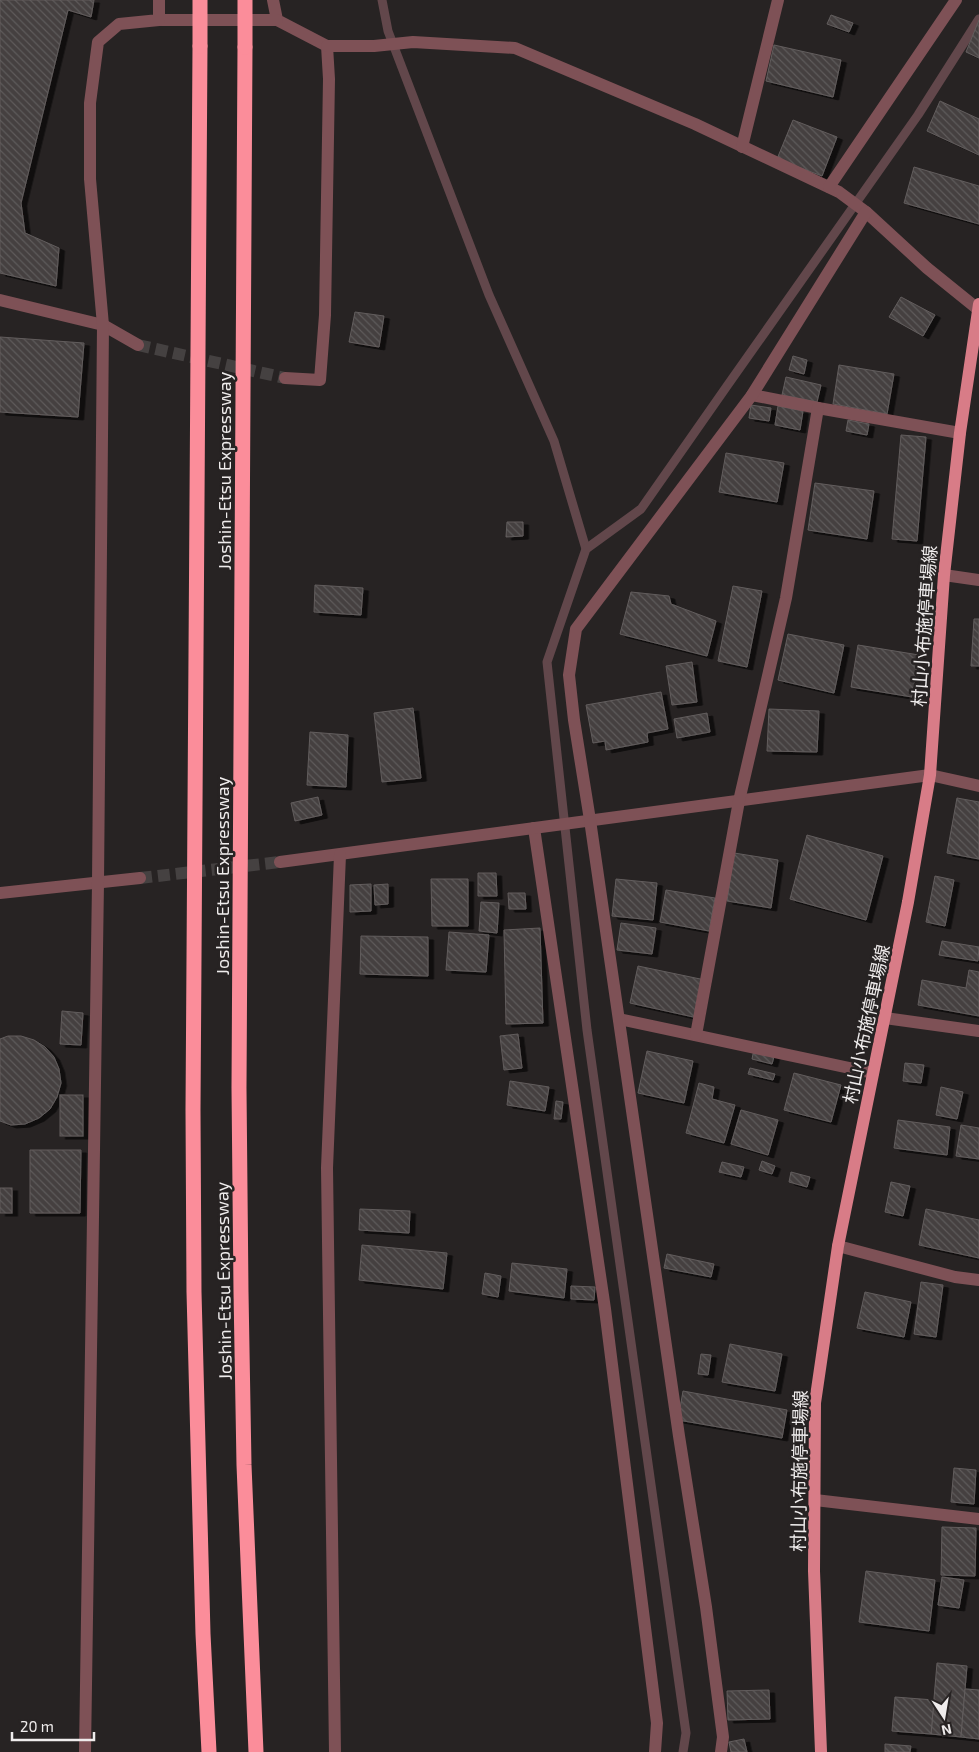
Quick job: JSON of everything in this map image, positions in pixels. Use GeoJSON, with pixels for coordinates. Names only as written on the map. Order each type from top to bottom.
{"type":"FeatureCollection","features":[{"type":"Feature","properties":{"kind":"highway","name":"Joshin-Etsu Expressway"},"geometry":{"type":"LineString","coordinates":[[200,0],[193,1110],[198,1476],[209,1752]]}},
{"type":"Feature","properties":{"kind":"highway","name":"Joshin-Etsu Expressway"},"geometry":{"type":"LineString","coordinates":[[245,0],[239,1098],[244,1465],[256,1752]]}},
{"type":"Feature","properties":{"kind":"main road","name":"村山小布施停車場線"},"geometry":{"type":"LineString","coordinates":[[820,1752],[814,1571],[815,1403],[838,1246],[908,902],[930,775],[944,575],[960,433],[978,308]]}},
{"type":"Feature","properties":{"kind":"street"},"geometry":{"type":"LineString","coordinates":[[159,0],[160,20]]}},
{"type":"Feature","properties":{"kind":"street"},"geometry":{"type":"LineString","coordinates":[[273,0],[277,20]]}},
{"type":"Feature","properties":{"kind":"street"},"geometry":{"type":"LineString","coordinates":[[742,147],[778,0]]}},
{"type":"Feature","properties":{"kind":"street"},"geometry":{"type":"LineString","coordinates":[[829,187],[956,0]]}},
{"type":"Feature","properties":{"kind":"street"},"geometry":{"type":"LineString","coordinates":[[85,1752],[98,883],[103,325],[90,179],[90,103],[98,42],[119,24],[160,20],[277,20],[327,46],[374,46],[414,42],[515,48],[695,124],[839,192],[866,212],[927,268],[978,308]]}},
{"type":"Feature","properties":{"kind":"street"},"geometry":{"type":"LineString","coordinates":[[285,378],[320,380],[325,316],[329,79],[327,46]]}},
{"type":"Feature","properties":{"kind":"street"},"geometry":{"type":"LineString","coordinates":[[721,1752],[723,1737],[706,1607],[679,1436],[619,1019],[586,821],[569,675],[576,629],[752,394],[866,212]]}},
{"type":"Feature","properties":{"kind":"street"},"geometry":{"type":"LineString","coordinates":[[0,300],[103,325],[138,345]]}},
{"type":"Feature","properties":{"kind":"street"},"geometry":{"type":"LineString","coordinates":[[752,394],[818,408],[960,433]]}},
{"type":"Feature","properties":{"kind":"street"},"geometry":{"type":"LineString","coordinates":[[696,1035],[739,801],[786,598],[818,408]]}},
{"type":"Feature","properties":{"kind":"street"},"geometry":{"type":"LineString","coordinates":[[944,575],[979,580]]}},
{"type":"Feature","properties":{"kind":"street"},"geometry":{"type":"LineString","coordinates":[[280,862],[930,775],[979,786]]}},
{"type":"Feature","properties":{"kind":"street"},"geometry":{"type":"LineString","coordinates":[[534,828],[604,1309],[657,1723],[655,1752]]}},
{"type":"Feature","properties":{"kind":"street"},"geometry":{"type":"LineString","coordinates":[[335,1752],[326,1168],[340,855]]}},
{"type":"Feature","properties":{"kind":"street"},"geometry":{"type":"LineString","coordinates":[[0,893],[140,878]]}},
{"type":"Feature","properties":{"kind":"street"},"geometry":{"type":"LineString","coordinates":[[885,1018],[979,1031]]}},
{"type":"Feature","properties":{"kind":"street"},"geometry":{"type":"LineString","coordinates":[[619,1019],[873,1073]]}},
{"type":"Feature","properties":{"kind":"street"},"geometry":{"type":"LineString","coordinates":[[838,1246],[955,1277],[979,1280]]}},
{"type":"Feature","properties":{"kind":"street"},"geometry":{"type":"LineString","coordinates":[[815,1500],[979,1519]]}},
{"type":"Feature","properties":{"kind":"building"},"geometry":{"type":"Polygon","coordinates":[[[0,0],[94,0],[91,17],[68,10],[21,203],[25,233],[59,248],[56,286],[0,273],[0,0]]]}},
{"type":"Feature","properties":{"kind":"building"},"geometry":{"type":"Polygon","coordinates":[[[831,15],[853,23],[849,32],[827,24],[831,15]]]}},
{"type":"Feature","properties":{"kind":"building"},"geometry":{"type":"Polygon","coordinates":[[[979,20],[979,58],[966,52],[979,20]]]}},
{"type":"Feature","properties":{"kind":"building"},"geometry":{"type":"Polygon","coordinates":[[[774,45],[841,60],[833,97],[766,81],[774,45]]]}},
{"type":"Feature","properties":{"kind":"building"},"geometry":{"type":"Polygon","coordinates":[[[940,101],[979,119],[979,155],[927,131],[940,101]]]}},
{"type":"Feature","properties":{"kind":"building"},"geometry":{"type":"Polygon","coordinates":[[[793,120],[837,137],[822,176],[777,159],[793,120]]]}},
{"type":"Feature","properties":{"kind":"building"},"geometry":{"type":"Polygon","coordinates":[[[914,167],[979,186],[979,224],[904,203],[914,167]]]}},
{"type":"Feature","properties":{"kind":"building"},"geometry":{"type":"Polygon","coordinates":[[[901,297],[935,315],[923,336],[889,317],[901,297]]]}},
{"type":"Feature","properties":{"kind":"building"},"geometry":{"type":"Polygon","coordinates":[[[355,312],[384,316],[379,347],[349,342],[355,312]]]}},
{"type":"Feature","properties":{"kind":"building"},"geometry":{"type":"Polygon","coordinates":[[[0,337],[84,343],[78,417],[0,412],[0,337]]]}},
{"type":"Feature","properties":{"kind":"building"},"geometry":{"type":"Polygon","coordinates":[[[793,356],[807,360],[804,374],[789,370],[793,356]]]}},
{"type":"Feature","properties":{"kind":"building"},"geometry":{"type":"Polygon","coordinates":[[[839,365],[894,374],[887,414],[833,404],[839,365]]]}},
{"type":"Feature","properties":{"kind":"building"},"geometry":{"type":"Polygon","coordinates":[[[786,377],[821,385],[817,402],[782,395],[786,377]]]}},
{"type":"Feature","properties":{"kind":"building"},"geometry":{"type":"Polygon","coordinates":[[[751,405],[771,408],[769,421],[749,418],[751,405]]]}},
{"type":"Feature","properties":{"kind":"building"},"geometry":{"type":"Polygon","coordinates":[[[778,406],[803,411],[800,430],[775,425],[778,406]]]}},
{"type":"Feature","properties":{"kind":"building"},"geometry":{"type":"Polygon","coordinates":[[[848,420],[869,424],[867,435],[846,431],[848,420]]]}},
{"type":"Feature","properties":{"kind":"building"},"geometry":{"type":"Polygon","coordinates":[[[901,435],[926,437],[917,541],[892,539],[901,435]]]}},
{"type":"Feature","properties":{"kind":"building"},"geometry":{"type":"Polygon","coordinates":[[[726,453],[784,463],[777,502],[719,492],[726,453]]]}},
{"type":"Feature","properties":{"kind":"building"},"geometry":{"type":"Polygon","coordinates":[[[815,483],[874,491],[867,539],[808,530],[815,483]]]}},
{"type":"Feature","properties":{"kind":"building"},"geometry":{"type":"Polygon","coordinates":[[[507,522],[523,522],[523,536],[506,537],[507,522]]]}},
{"type":"Feature","properties":{"kind":"building"},"geometry":{"type":"Polygon","coordinates":[[[315,585],[363,588],[361,615],[314,612],[315,585]]]}},
{"type":"Feature","properties":{"kind":"building"},"geometry":{"type":"Polygon","coordinates":[[[733,586],[762,591],[747,667],[718,661],[733,586]]]}},
{"type":"Feature","properties":{"kind":"building"},"geometry":{"type":"Polygon","coordinates":[[[631,592],[669,596],[671,604],[716,621],[707,656],[620,634],[631,592]]]}},
{"type":"Feature","properties":{"kind":"building"},"geometry":{"type":"Polygon","coordinates":[[[974,619],[979,619],[979,666],[971,666],[974,619]]]}},
{"type":"Feature","properties":{"kind":"building"},"geometry":{"type":"Polygon","coordinates":[[[788,634],[844,645],[834,693],[778,680],[788,634]]]}},
{"type":"Feature","properties":{"kind":"building"},"geometry":{"type":"Polygon","coordinates":[[[858,645],[919,655],[912,697],[851,687],[858,645]]]}},
{"type":"Feature","properties":{"kind":"building"},"geometry":{"type":"Polygon","coordinates":[[[692,662],[697,702],[672,705],[666,666],[692,662]]]}},
{"type":"Feature","properties":{"kind":"building"},"geometry":{"type":"Polygon","coordinates":[[[661,692],[668,729],[647,733],[648,742],[606,750],[605,741],[593,743],[586,705],[661,692]]]}},
{"type":"Feature","properties":{"kind":"building"},"geometry":{"type":"Polygon","coordinates":[[[413,708],[421,778],[382,782],[374,713],[413,708]]]}},
{"type":"Feature","properties":{"kind":"building"},"geometry":{"type":"Polygon","coordinates":[[[769,709],[819,711],[817,752],[767,751],[769,709]]]}},
{"type":"Feature","properties":{"kind":"building"},"geometry":{"type":"Polygon","coordinates":[[[707,713],[710,732],[677,738],[674,719],[707,713]]]}},
{"type":"Feature","properties":{"kind":"building"},"geometry":{"type":"Polygon","coordinates":[[[310,732],[348,735],[346,787],[307,785],[310,732]]]}},
{"type":"Feature","properties":{"kind":"building"},"geometry":{"type":"Polygon","coordinates":[[[318,797],[322,815],[295,821],[291,803],[318,797]]]}},
{"type":"Feature","properties":{"kind":"building"},"geometry":{"type":"Polygon","coordinates":[[[957,798],[979,802],[979,859],[947,853],[957,798]]]}},
{"type":"Feature","properties":{"kind":"building"},"geometry":{"type":"Polygon","coordinates":[[[807,835],[883,856],[866,920],[790,899],[807,835]]]}},
{"type":"Feature","properties":{"kind":"building"},"geometry":{"type":"Polygon","coordinates":[[[734,853],[778,860],[771,908],[727,901],[734,853]]]}},
{"type":"Feature","properties":{"kind":"building"},"geometry":{"type":"Polygon","coordinates":[[[478,873],[496,873],[497,896],[478,896],[478,873]]]}},
{"type":"Feature","properties":{"kind":"building"},"geometry":{"type":"Polygon","coordinates":[[[935,876],[954,880],[945,926],[926,922],[935,876]]]}},
{"type":"Feature","properties":{"kind":"building"},"geometry":{"type":"Polygon","coordinates":[[[431,879],[468,879],[468,926],[432,926],[431,879]]]}},
{"type":"Feature","properties":{"kind":"building"},"geometry":{"type":"Polygon","coordinates":[[[616,879],[657,883],[653,920],[612,916],[616,879]]]}},
{"type":"Feature","properties":{"kind":"building"},"geometry":{"type":"Polygon","coordinates":[[[371,884],[371,911],[350,912],[350,885],[371,884]]]}},
{"type":"Feature","properties":{"kind":"building"},"geometry":{"type":"Polygon","coordinates":[[[388,884],[388,904],[375,905],[374,885],[388,884]]]}},
{"type":"Feature","properties":{"kind":"building"},"geometry":{"type":"Polygon","coordinates":[[[666,890],[715,898],[709,931],[660,922],[666,890]]]}},
{"type":"Feature","properties":{"kind":"building"},"geometry":{"type":"Polygon","coordinates":[[[508,893],[525,893],[526,909],[509,909],[508,893]]]}},
{"type":"Feature","properties":{"kind":"building"},"geometry":{"type":"Polygon","coordinates":[[[481,902],[499,903],[497,933],[479,931],[481,902]]]}},
{"type":"Feature","properties":{"kind":"building"},"geometry":{"type":"Polygon","coordinates":[[[621,923],[656,928],[652,954],[617,950],[621,923]]]}},
{"type":"Feature","properties":{"kind":"building"},"geometry":{"type":"Polygon","coordinates":[[[540,928],[543,1023],[506,1024],[504,930],[540,928]]]}},
{"type":"Feature","properties":{"kind":"building"},"geometry":{"type":"Polygon","coordinates":[[[449,932],[489,935],[486,972],[446,970],[449,932]]]}},
{"type":"Feature","properties":{"kind":"building"},"geometry":{"type":"Polygon","coordinates":[[[361,936],[428,937],[428,976],[360,974],[361,936]]]}},
{"type":"Feature","properties":{"kind":"building"},"geometry":{"type":"Polygon","coordinates":[[[942,941],[979,947],[978,961],[939,955],[942,941]]]}},
{"type":"Feature","properties":{"kind":"building"},"geometry":{"type":"Polygon","coordinates":[[[638,966],[705,980],[698,1018],[630,1003],[638,966]]]}},
{"type":"Feature","properties":{"kind":"building"},"geometry":{"type":"Polygon","coordinates":[[[969,970],[979,972],[979,1016],[918,1005],[922,980],[966,988],[969,970]]]}},
{"type":"Feature","properties":{"kind":"building"},"geometry":{"type":"Polygon","coordinates":[[[62,1011],[83,1013],[81,1045],[60,1044],[62,1011]]]}},
{"type":"Feature","properties":{"kind":"building"},"geometry":{"type":"Polygon","coordinates":[[[518,1034],[522,1068],[504,1070],[500,1036],[518,1034]]]}},
{"type":"Feature","properties":{"kind":"building"},"geometry":{"type":"Polygon","coordinates":[[[8,1036],[21,1036],[34,1040],[45,1047],[54,1057],[59,1069],[61,1083],[57,1097],[50,1109],[39,1118],[25,1124],[11,1125],[0,1121],[0,1039],[8,1036]]]}},
{"type":"Feature","properties":{"kind":"building"},"geometry":{"type":"Polygon","coordinates":[[[754,1049],[775,1053],[772,1064],[752,1059],[754,1049]]]}},
{"type":"Feature","properties":{"kind":"building"},"geometry":{"type":"Polygon","coordinates":[[[647,1051],[693,1061],[684,1103],[638,1093],[647,1051]]]}},
{"type":"Feature","properties":{"kind":"building"},"geometry":{"type":"Polygon","coordinates":[[[905,1063],[924,1065],[921,1083],[903,1081],[905,1063]]]}},
{"type":"Feature","properties":{"kind":"building"},"geometry":{"type":"Polygon","coordinates":[[[750,1068],[775,1074],[773,1080],[748,1074],[750,1068]]]}},
{"type":"Feature","properties":{"kind":"building"},"geometry":{"type":"Polygon","coordinates":[[[794,1073],[841,1085],[831,1122],[784,1110],[794,1073]]]}},
{"type":"Feature","properties":{"kind":"building"},"geometry":{"type":"Polygon","coordinates":[[[510,1081],[549,1087],[545,1111],[507,1105],[510,1081]]]}},
{"type":"Feature","properties":{"kind":"building"},"geometry":{"type":"Polygon","coordinates":[[[699,1083],[714,1087],[712,1099],[735,1105],[724,1143],[686,1133],[699,1083]]]}},
{"type":"Feature","properties":{"kind":"building"},"geometry":{"type":"Polygon","coordinates":[[[941,1087],[963,1092],[957,1119],[936,1115],[941,1087]]]}},
{"type":"Feature","properties":{"kind":"building"},"geometry":{"type":"Polygon","coordinates":[[[60,1095],[83,1095],[83,1136],[60,1136],[60,1095]]]}},
{"type":"Feature","properties":{"kind":"building"},"geometry":{"type":"Polygon","coordinates":[[[556,1101],[563,1102],[561,1119],[554,1119],[556,1101]]]}},
{"type":"Feature","properties":{"kind":"building"},"geometry":{"type":"Polygon","coordinates":[[[741,1110],[778,1120],[768,1155],[731,1144],[741,1110]]]}},
{"type":"Feature","properties":{"kind":"building"},"geometry":{"type":"Polygon","coordinates":[[[898,1120],[950,1127],[947,1155],[894,1148],[898,1120]]]}},
{"type":"Feature","properties":{"kind":"building"},"geometry":{"type":"Polygon","coordinates":[[[961,1125],[979,1128],[979,1159],[956,1156],[961,1125]]]}},
{"type":"Feature","properties":{"kind":"building"},"geometry":{"type":"Polygon","coordinates":[[[30,1150],[81,1150],[80,1213],[30,1213],[30,1150]]]}},
{"type":"Feature","properties":{"kind":"building"},"geometry":{"type":"Polygon","coordinates":[[[762,1161],[775,1166],[772,1174],[759,1170],[762,1161]]]}},
{"type":"Feature","properties":{"kind":"building"},"geometry":{"type":"Polygon","coordinates":[[[722,1162],[744,1167],[741,1177],[719,1172],[722,1162]]]}},
{"type":"Feature","properties":{"kind":"building"},"geometry":{"type":"Polygon","coordinates":[[[791,1172],[810,1177],[807,1187],[789,1182],[791,1172]]]}},
{"type":"Feature","properties":{"kind":"building"},"geometry":{"type":"Polygon","coordinates":[[[891,1182],[910,1186],[903,1216],[885,1212],[891,1182]]]}},
{"type":"Feature","properties":{"kind":"building"},"geometry":{"type":"Polygon","coordinates":[[[0,1188],[12,1188],[12,1213],[0,1213],[0,1188]]]}},
{"type":"Feature","properties":{"kind":"building"},"geometry":{"type":"Polygon","coordinates":[[[360,1209],[410,1211],[409,1233],[359,1230],[360,1209]]]}},
{"type":"Feature","properties":{"kind":"building"},"geometry":{"type":"Polygon","coordinates":[[[926,1209],[979,1220],[979,1258],[919,1245],[926,1209]]]}},
{"type":"Feature","properties":{"kind":"building"},"geometry":{"type":"Polygon","coordinates":[[[362,1245],[447,1253],[443,1289],[359,1280],[362,1245]]]}},
{"type":"Feature","properties":{"kind":"building"},"geometry":{"type":"Polygon","coordinates":[[[667,1254],[714,1264],[711,1277],[664,1268],[667,1254]]]}},
{"type":"Feature","properties":{"kind":"building"},"geometry":{"type":"Polygon","coordinates":[[[512,1263],[567,1269],[564,1298],[509,1291],[512,1263]]]}},
{"type":"Feature","properties":{"kind":"building"},"geometry":{"type":"Polygon","coordinates":[[[485,1273],[501,1276],[498,1297],[482,1294],[485,1273]]]}},
{"type":"Feature","properties":{"kind":"building"},"geometry":{"type":"Polygon","coordinates":[[[921,1282],[943,1285],[936,1337],[914,1334],[921,1282]]]}},
{"type":"Feature","properties":{"kind":"building"},"geometry":{"type":"Polygon","coordinates":[[[571,1286],[595,1287],[594,1300],[571,1299],[571,1286]]]}},
{"type":"Feature","properties":{"kind":"building"},"geometry":{"type":"Polygon","coordinates":[[[865,1292],[911,1302],[904,1337],[857,1328],[865,1292]]]}},
{"type":"Feature","properties":{"kind":"building"},"geometry":{"type":"Polygon","coordinates":[[[730,1344],[782,1354],[775,1391],[722,1382],[730,1344]]]}},
{"type":"Feature","properties":{"kind":"building"},"geometry":{"type":"Polygon","coordinates":[[[701,1354],[711,1355],[708,1375],[698,1374],[701,1354]]]}},
{"type":"Feature","properties":{"kind":"building"},"geometry":{"type":"Polygon","coordinates":[[[683,1391],[787,1410],[782,1438],[678,1420],[683,1391]]]}},
{"type":"Feature","properties":{"kind":"building"},"geometry":{"type":"Polygon","coordinates":[[[954,1468],[976,1470],[974,1504],[951,1502],[954,1468]]]}},
{"type":"Feature","properties":{"kind":"building"},"geometry":{"type":"Polygon","coordinates":[[[942,1527],[976,1528],[975,1576],[941,1575],[942,1527]]]}},
{"type":"Feature","properties":{"kind":"building"},"geometry":{"type":"Polygon","coordinates":[[[866,1571],[935,1580],[929,1631],[859,1622],[866,1571]]]}},
{"type":"Feature","properties":{"kind":"building"},"geometry":{"type":"Polygon","coordinates":[[[942,1577],[964,1580],[959,1608],[938,1605],[942,1577]]]}},
{"type":"Feature","properties":{"kind":"building"},"geometry":{"type":"Polygon","coordinates":[[[937,1663],[967,1666],[961,1737],[931,1734],[937,1663]]]}},
{"type":"Feature","properties":{"kind":"building"},"geometry":{"type":"Polygon","coordinates":[[[965,1689],[979,1690],[979,1739],[961,1737],[965,1689]]]}},
{"type":"Feature","properties":{"kind":"building"},"geometry":{"type":"Polygon","coordinates":[[[769,1690],[770,1719],[728,1720],[727,1691],[769,1690]]]}},
{"type":"Feature","properties":{"kind":"building"},"geometry":{"type":"Polygon","coordinates":[[[895,1697],[934,1700],[931,1734],[892,1731],[895,1697]]]}},
{"type":"Feature","properties":{"kind":"building"},"geometry":{"type":"Polygon","coordinates":[[[744,1739],[747,1752],[731,1752],[729,1742],[744,1739]]]}},
{"type":"Feature","properties":{"kind":"building"},"geometry":{"type":"Polygon","coordinates":[[[885,1744],[911,1746],[910,1752],[885,1752],[885,1744]]]}},
{"type":"Feature","properties":{"kind":"waterway"},"geometry":{"type":"LineString","coordinates":[[382,0],[388,31],[489,295],[554,441],[586,549]]}},
{"type":"Feature","properties":{"kind":"waterway"},"geometry":{"type":"LineString","coordinates":[[683,1752],[686,1733],[587,1030],[547,662],[586,549],[641,509],[918,115],[979,19]]}},
{"type":"Feature","properties":{"kind":"tunnel"},"geometry":{"type":"LineString","coordinates":[[138,345],[285,378]]}},
{"type":"Feature","properties":{"kind":"tunnel"},"geometry":{"type":"LineString","coordinates":[[140,878],[280,862]]}}]}
